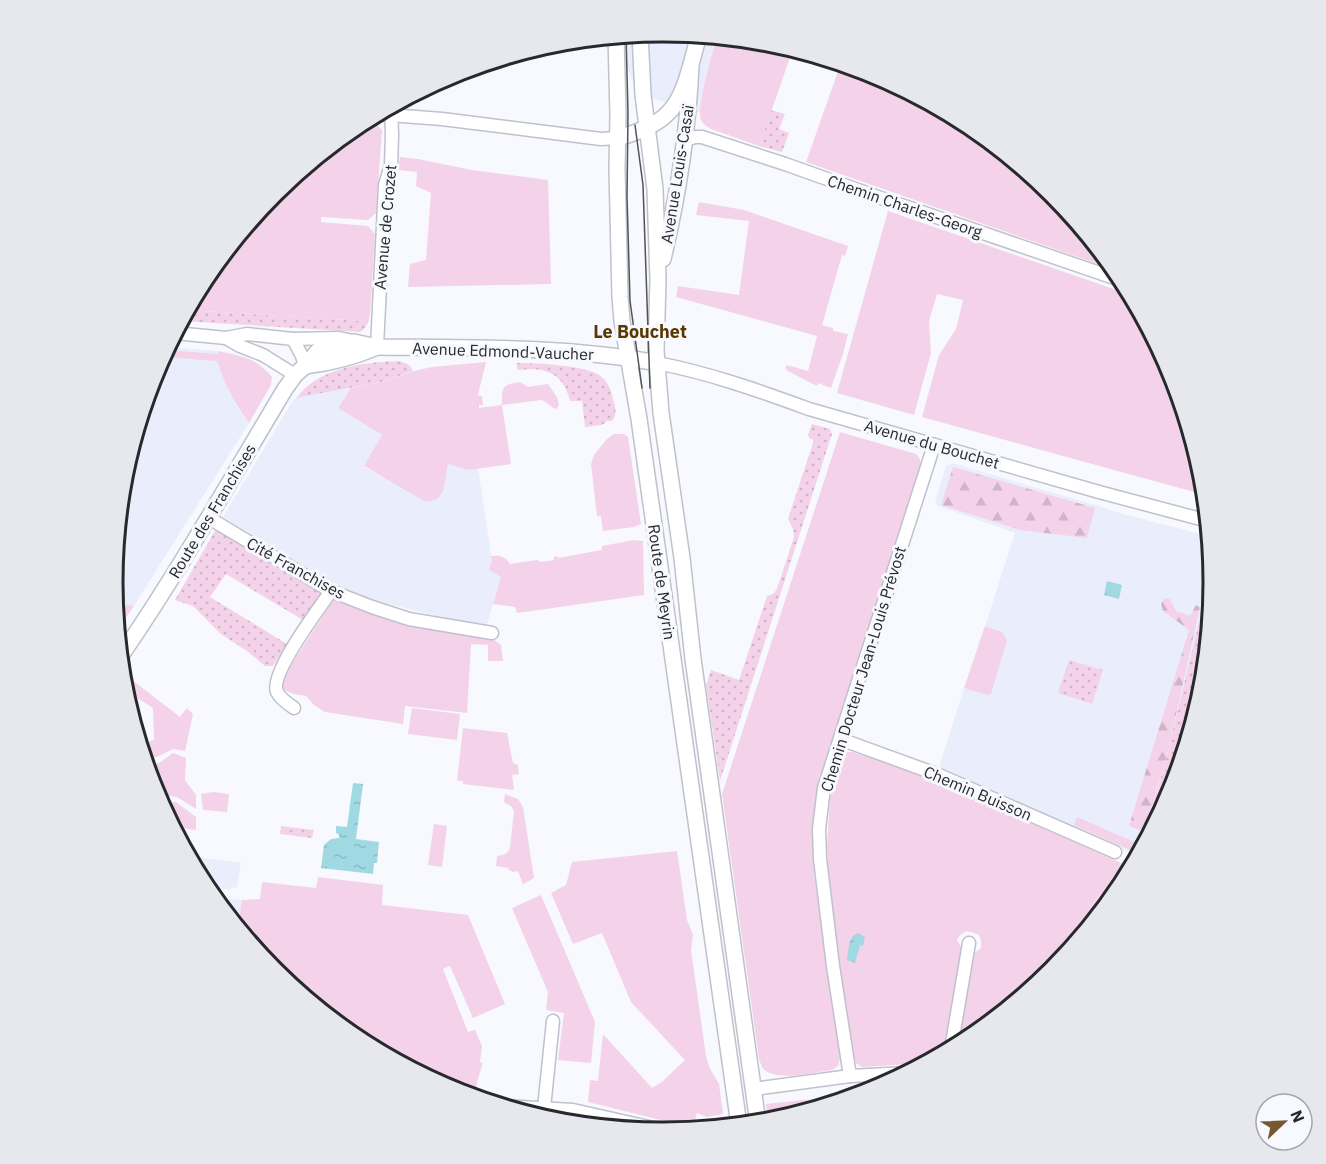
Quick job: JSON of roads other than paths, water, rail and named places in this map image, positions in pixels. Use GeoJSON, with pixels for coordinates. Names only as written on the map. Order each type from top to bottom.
{"type":"FeatureCollection","features":[{"type":"Feature","properties":{"kind":"main road","name":"Route de Meyrin"},"geometry":{"type":"LineString","coordinates":[[640,43],[645,128],[655,181],[658,280],[656,326],[661,413],[682,558],[693,659],[757,1088],[758,1113]]}},
{"type":"Feature","properties":{"kind":"main road","name":"Avenue Louis-Casaï"},"geometry":{"type":"LineString","coordinates":[[618,138],[645,128],[663,118],[673,108],[691,66],[697,43]]}},
{"type":"Feature","properties":{"kind":"main road","name":"Route de Meyrin"},"geometry":{"type":"LineString","coordinates":[[616,44],[622,321],[639,419],[738,1116]]}},
{"type":"Feature","properties":{"kind":"main road","name":"Avenue Louis-Casaï"},"geometry":{"type":"LineString","coordinates":[[658,280],[672,220],[685,141],[691,66]]}},
{"type":"Feature","properties":{"kind":"main road","name":"Route des Franchises"},"geometry":{"type":"LineString","coordinates":[[127,646],[209,518],[281,397],[300,371],[318,351],[354,342],[377,347]]}},
{"type":"Feature","properties":{"kind":"main road","name":"Avenue Edmond-Vaucher"},"geometry":{"type":"LineString","coordinates":[[377,347],[601,354],[657,363]]}},
{"type":"Feature","properties":{"kind":"main road"},"geometry":{"type":"LineString","coordinates":[[300,371],[377,347]]}},
{"type":"Feature","properties":{"kind":"street"},"geometry":{"type":"LineString","coordinates":[[397,112],[602,139],[618,138]]}},
{"type":"Feature","properties":{"kind":"street","name":"Avenue de Crozet"},"geometry":{"type":"LineString","coordinates":[[377,347],[385,185],[391,165],[391,115]]}},
{"type":"Feature","properties":{"kind":"street","name":"Chemin Charles-Georg"},"geometry":{"type":"LineString","coordinates":[[685,141],[702,137],[1107,275]]}},
{"type":"Feature","properties":{"kind":"street"},"geometry":{"type":"LineString","coordinates":[[184,334],[226,338],[247,334],[293,339],[339,338],[354,342]]}},
{"type":"Feature","properties":{"kind":"street"},"geometry":{"type":"LineString","coordinates":[[226,338],[300,371],[302,356],[293,339]]}},
{"type":"Feature","properties":{"kind":"street","name":"Avenue du Bouchet"},"geometry":{"type":"LineString","coordinates":[[657,363],[696,372],[770,394],[809,409],[934,445],[1199,518]]}},
{"type":"Feature","properties":{"kind":"street","name":"Chemin Docteur Jean-Louis Prévost"},"geometry":{"type":"LineString","coordinates":[[850,1076],[820,859],[819,829],[824,788],[934,445]]}},
{"type":"Feature","properties":{"kind":"street","name":"Cité Franchises"},"geometry":{"type":"LineString","coordinates":[[209,518],[331,591],[409,619],[492,633]]}},
{"type":"Feature","properties":{"kind":"street"},"geometry":{"type":"LineString","coordinates":[[294,708],[277,693],[281,668],[300,635],[331,591]]}},
{"type":"Feature","properties":{"kind":"street","name":"Chemin Buisson"},"geometry":{"type":"LineString","coordinates":[[840,739],[939,775],[1114,852]]}},
{"type":"Feature","properties":{"kind":"street"},"geometry":{"type":"LineString","coordinates":[[953,1037],[969,943]]}},
{"type":"Feature","properties":{"kind":"street"},"geometry":{"type":"LineString","coordinates":[[544,1108],[553,1021]]}},
{"type":"Feature","properties":{"kind":"street"},"geometry":{"type":"LineString","coordinates":[[757,1088],[850,1076],[885,1074]]}},
{"type":"Feature","properties":{"kind":"street"},"geometry":{"type":"LineString","coordinates":[[540,1108],[573,1110],[594,1117]]}},
{"type":"Feature","properties":{"kind":"water"},"geometry":{"type":"Polygon","coordinates":[[[1107,581],[1122,585],[1119,599],[1104,595],[1107,581]]]}},
{"type":"Feature","properties":{"kind":"water"},"geometry":{"type":"Polygon","coordinates":[[[353,783],[363,784],[356,839],[379,842],[377,863],[374,863],[373,874],[321,868],[324,845],[331,839],[339,838],[336,826],[347,827],[353,783]]]}},
{"type":"Feature","properties":{"kind":"water"},"geometry":{"type":"Polygon","coordinates":[[[858,933],[865,937],[855,963],[847,960],[848,949],[850,941],[858,933]]]}},
{"type":"Feature","properties":{"kind":"tram line"},"geometry":{"type":"LineString","coordinates":[[626,43],[630,301],[642,388]]}},
{"type":"Feature","properties":{"kind":"tram line"},"geometry":{"type":"LineString","coordinates":[[635,125],[643,185],[650,388]]}},
{"type":"Feature","properties":{"kind":"district","name":"Le Bouchet"},"geometry":{"type":"Point","coordinates":[640,331]}}]}
